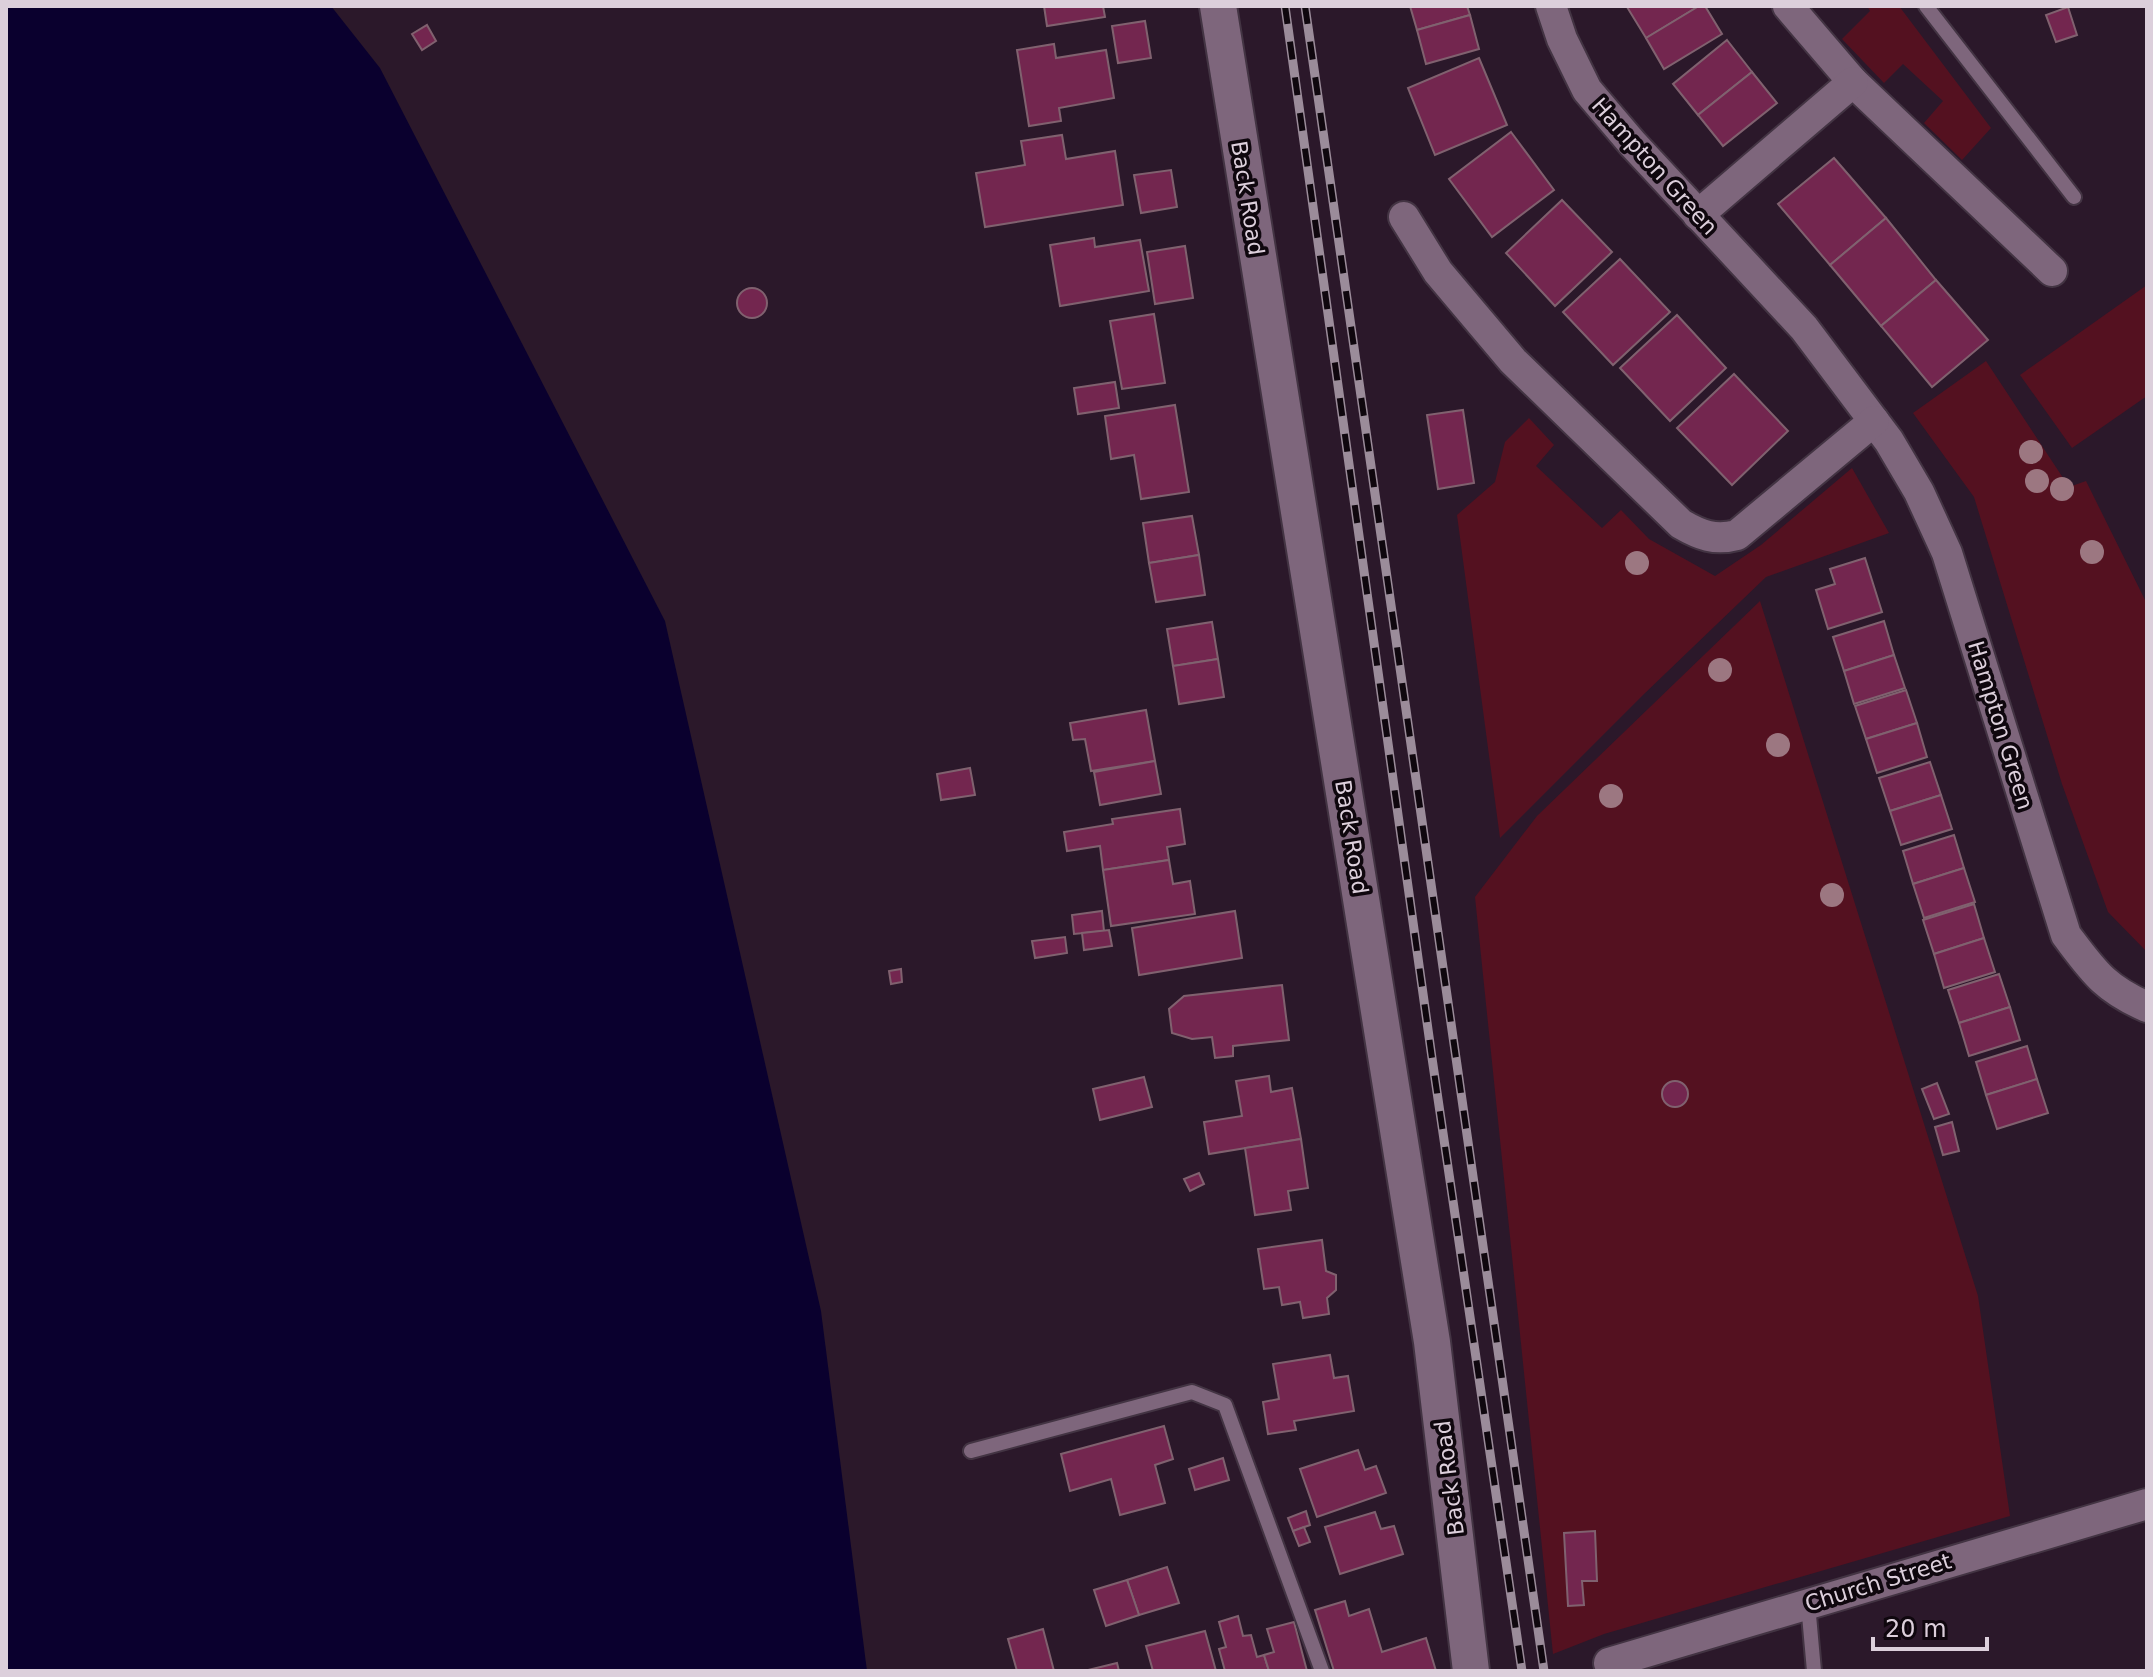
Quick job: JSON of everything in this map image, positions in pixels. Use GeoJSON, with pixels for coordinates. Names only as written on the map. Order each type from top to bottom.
{"type":"FeatureCollection","features":[{"type":"Feature","properties":{"kind":"street","name":"Back Road"},"geometry":{"type":"LineString","coordinates":[[1218,6],[1432,1342],[1471,1671]]}},
{"type":"Feature","properties":{"kind":"street","name":"Hampton Green"},"geometry":{"type":"LineString","coordinates":[[1551,6],[1562,39],[1587,90],[1632,143],[1804,328],[1889,441],[1919,492],[1947,553],[2066,935],[2092,970],[2112,990],[2147,1007]]}},
{"type":"Feature","properties":{"kind":"street"},"geometry":{"type":"LineString","coordinates":[[1788,6],[1853,82],[2052,271]]}},
{"type":"Feature","properties":{"kind":"street"},"geometry":{"type":"LineString","coordinates":[[1698,215],[1853,82]]}},
{"type":"Feature","properties":{"kind":"street"},"geometry":{"type":"LineString","coordinates":[[1404,217],[1438,272],[1513,361],[1681,524],[1699,535],[1721,539],[1737,535],[1874,421]]}},
{"type":"Feature","properties":{"kind":"street","name":"Church Street"},"geometry":{"type":"LineString","coordinates":[[1609,1663],[2147,1504]]}},
{"type":"Feature","properties":{"kind":"lane"},"geometry":{"type":"LineString","coordinates":[[1926,6],[2074,197]]}},
{"type":"Feature","properties":{"kind":"lane"},"geometry":{"type":"LineString","coordinates":[[971,1451],[1192,1392],[1225,1405],[1322,1671]]}},
{"type":"Feature","properties":{"kind":"lane"},"geometry":{"type":"LineString","coordinates":[[1807,1603],[1814,1671]]}},
{"type":"Feature","properties":{"kind":"shaded area"},"geometry":{"type":"Polygon","coordinates":[[[6,6],[331,6],[380,68],[665,621],[821,1311],[867,1671],[6,1671],[6,6]]]}},
{"type":"Feature","properties":{"kind":"shaded area"},"geometry":{"type":"Polygon","coordinates":[[[1867,6],[1899,6],[1991,128],[1962,160],[1924,123],[1943,101],[1903,64],[1884,83],[1842,39],[1870,11],[1867,6]]]}},
{"type":"Feature","properties":{"kind":"shaded area"},"geometry":{"type":"Polygon","coordinates":[[[2147,285],[2147,396],[2072,448],[2020,375],[2147,285]]]}},
{"type":"Feature","properties":{"kind":"shaded area"},"geometry":{"type":"Polygon","coordinates":[[[1986,361],[2069,487],[2086,481],[2147,604],[2147,952],[2108,912],[2062,784],[1974,497],[1913,413],[1986,361]]]}},
{"type":"Feature","properties":{"kind":"shaded area"},"geometry":{"type":"Polygon","coordinates":[[[1529,418],[1554,445],[1536,466],[1602,528],[1621,510],[1649,539],[1715,576],[1761,545],[1852,468],[1889,533],[1766,577],[1500,838],[1457,515],[1495,482],[1505,442],[1529,418]]]}},
{"type":"Feature","properties":{"kind":"shaded area"},"geometry":{"type":"Polygon","coordinates":[[[1760,601],[1978,1296],[2010,1516],[1604,1634],[1553,1654],[1475,897],[1537,816],[1760,601]]]}},
{"type":"Feature","properties":{"kind":"building"},"geometry":{"type":"Polygon","coordinates":[[[1044,6],[1103,6],[1105,17],[1047,26],[1044,6]]]}},
{"type":"Feature","properties":{"kind":"building"},"geometry":{"type":"Polygon","coordinates":[[[1410,6],[1467,6],[1470,15],[1417,30],[1410,6]]]}},
{"type":"Feature","properties":{"kind":"building"},"geometry":{"type":"Polygon","coordinates":[[[1629,6],[1699,6],[1646,38],[1629,6]]]}},
{"type":"Feature","properties":{"kind":"building"},"geometry":{"type":"Polygon","coordinates":[[[1699,6],[1705,6],[1722,34],[1664,69],[1646,38],[1699,6]]]}},
{"type":"Feature","properties":{"kind":"building"},"geometry":{"type":"Polygon","coordinates":[[[2068,7],[2077,35],[2056,42],[2046,15],[2068,7]]]}},
{"type":"Feature","properties":{"kind":"building"},"geometry":{"type":"Polygon","coordinates":[[[1470,15],[1479,49],[1426,64],[1417,30],[1470,15]]]}},
{"type":"Feature","properties":{"kind":"building"},"geometry":{"type":"Polygon","coordinates":[[[1145,21],[1151,58],[1118,63],[1112,26],[1145,21]]]}},
{"type":"Feature","properties":{"kind":"building"},"geometry":{"type":"Polygon","coordinates":[[[427,25],[436,41],[422,50],[412,34],[427,25]]]}},
{"type":"Feature","properties":{"kind":"building"},"geometry":{"type":"Polygon","coordinates":[[[1727,40],[1752,72],[1698,115],[1673,84],[1727,40]]]}},
{"type":"Feature","properties":{"kind":"building"},"geometry":{"type":"Polygon","coordinates":[[[1054,44],[1056,58],[1106,50],[1114,98],[1059,108],[1061,121],[1029,126],[1017,50],[1054,44]]]}},
{"type":"Feature","properties":{"kind":"building"},"geometry":{"type":"Polygon","coordinates":[[[1479,58],[1507,125],[1435,155],[1408,88],[1479,58]]]}},
{"type":"Feature","properties":{"kind":"building"},"geometry":{"type":"Polygon","coordinates":[[[1752,72],[1777,103],[1723,146],[1698,115],[1752,72]]]}},
{"type":"Feature","properties":{"kind":"building"},"geometry":{"type":"Polygon","coordinates":[[[1511,132],[1554,190],[1492,237],[1449,179],[1511,132]]]}},
{"type":"Feature","properties":{"kind":"building"},"geometry":{"type":"Polygon","coordinates":[[[1062,135],[1066,159],[1115,151],[1123,205],[985,227],[976,173],[1025,165],[1021,141],[1062,135]]]}},
{"type":"Feature","properties":{"kind":"building"},"geometry":{"type":"Polygon","coordinates":[[[1834,158],[1886,218],[1830,265],[1778,204],[1834,158]]]}},
{"type":"Feature","properties":{"kind":"building"},"geometry":{"type":"Polygon","coordinates":[[[1171,170],[1177,207],[1141,213],[1134,175],[1171,170]]]}},
{"type":"Feature","properties":{"kind":"building"},"geometry":{"type":"Polygon","coordinates":[[[1562,200],[1612,252],[1555,306],[1506,253],[1562,200]]]}},
{"type":"Feature","properties":{"kind":"building"},"geometry":{"type":"Polygon","coordinates":[[[1886,218],[1936,280],[1881,326],[1830,265],[1886,218]]]}},
{"type":"Feature","properties":{"kind":"building"},"geometry":{"type":"Polygon","coordinates":[[[1094,238],[1095,247],[1140,240],[1149,291],[1060,306],[1050,245],[1094,238]]]}},
{"type":"Feature","properties":{"kind":"building"},"geometry":{"type":"Polygon","coordinates":[[[1185,246],[1193,298],[1155,304],[1147,252],[1185,246]]]}},
{"type":"Feature","properties":{"kind":"building"},"geometry":{"type":"Polygon","coordinates":[[[1620,259],[1670,312],[1613,365],[1563,312],[1620,259]]]}},
{"type":"Feature","properties":{"kind":"building"},"geometry":{"type":"Polygon","coordinates":[[[1936,280],[1988,340],[1932,387],[1881,326],[1936,280]]]}},
{"type":"Feature","properties":{"kind":"building"},"geometry":{"type":"Polygon","coordinates":[[[752,288],[763,292],[767,303],[763,314],[752,318],[741,314],[737,303],[741,292],[752,288]]]}},
{"type":"Feature","properties":{"kind":"building"},"geometry":{"type":"Polygon","coordinates":[[[1154,314],[1165,383],[1122,389],[1110,321],[1154,314]]]}},
{"type":"Feature","properties":{"kind":"building"},"geometry":{"type":"Polygon","coordinates":[[[1677,315],[1726,368],[1670,421],[1620,368],[1677,315]]]}},
{"type":"Feature","properties":{"kind":"building"},"geometry":{"type":"Polygon","coordinates":[[[1734,374],[1788,431],[1732,485],[1677,428],[1734,374]]]}},
{"type":"Feature","properties":{"kind":"building"},"geometry":{"type":"Polygon","coordinates":[[[1115,382],[1119,408],[1078,414],[1074,388],[1115,382]]]}},
{"type":"Feature","properties":{"kind":"building"},"geometry":{"type":"Polygon","coordinates":[[[1175,405],[1189,492],[1141,499],[1134,455],[1111,459],[1105,416],[1175,405]]]}},
{"type":"Feature","properties":{"kind":"building"},"geometry":{"type":"Polygon","coordinates":[[[1463,410],[1474,483],[1438,489],[1427,415],[1463,410]]]}},
{"type":"Feature","properties":{"kind":"building"},"geometry":{"type":"Polygon","coordinates":[[[1192,516],[1199,555],[1149,563],[1143,523],[1192,516]]]}},
{"type":"Feature","properties":{"kind":"building"},"geometry":{"type":"Polygon","coordinates":[[[1199,555],[1205,595],[1156,602],[1149,563],[1199,555]]]}},
{"type":"Feature","properties":{"kind":"building"},"geometry":{"type":"Polygon","coordinates":[[[1865,558],[1882,612],[1828,629],[1816,590],[1835,584],[1830,569],[1865,558]]]}},
{"type":"Feature","properties":{"kind":"building"},"geometry":{"type":"Polygon","coordinates":[[[1884,621],[1894,655],[1844,671],[1833,637],[1884,621]]]}},
{"type":"Feature","properties":{"kind":"building"},"geometry":{"type":"Polygon","coordinates":[[[1212,622],[1218,659],[1173,666],[1167,629],[1212,622]]]}},
{"type":"Feature","properties":{"kind":"building"},"geometry":{"type":"Polygon","coordinates":[[[1894,655],[1905,688],[1854,704],[1844,671],[1894,655]]]}},
{"type":"Feature","properties":{"kind":"building"},"geometry":{"type":"Polygon","coordinates":[[[1218,659],[1224,697],[1179,704],[1173,666],[1218,659]]]}},
{"type":"Feature","properties":{"kind":"building"},"geometry":{"type":"Polygon","coordinates":[[[1906,690],[1917,723],[1866,739],[1855,706],[1906,690]]]}},
{"type":"Feature","properties":{"kind":"building"},"geometry":{"type":"Polygon","coordinates":[[[1146,710],[1155,761],[1091,771],[1085,739],[1073,740],[1070,723],[1146,710]]]}},
{"type":"Feature","properties":{"kind":"building"},"geometry":{"type":"Polygon","coordinates":[[[1917,723],[1927,757],[1877,773],[1866,739],[1917,723]]]}},
{"type":"Feature","properties":{"kind":"building"},"geometry":{"type":"Polygon","coordinates":[[[1155,761],[1161,794],[1100,805],[1094,772],[1155,761]]]}},
{"type":"Feature","properties":{"kind":"building"},"geometry":{"type":"Polygon","coordinates":[[[1930,762],[1941,795],[1890,811],[1879,778],[1930,762]]]}},
{"type":"Feature","properties":{"kind":"building"},"geometry":{"type":"Polygon","coordinates":[[[970,768],[975,795],[941,800],[937,774],[970,768]]]}},
{"type":"Feature","properties":{"kind":"building"},"geometry":{"type":"Polygon","coordinates":[[[1941,795],[1952,829],[1901,845],[1890,811],[1941,795]]]}},
{"type":"Feature","properties":{"kind":"building"},"geometry":{"type":"Polygon","coordinates":[[[1180,809],[1185,844],[1167,847],[1169,860],[1103,870],[1100,846],[1067,851],[1064,832],[1113,824],[1112,819],[1180,809]]]}},
{"type":"Feature","properties":{"kind":"building"},"geometry":{"type":"Polygon","coordinates":[[[1954,835],[1964,868],[1913,884],[1903,851],[1954,835]]]}},
{"type":"Feature","properties":{"kind":"building"},"geometry":{"type":"Polygon","coordinates":[[[1169,860],[1173,884],[1190,881],[1195,914],[1111,926],[1103,870],[1169,860]]]}},
{"type":"Feature","properties":{"kind":"building"},"geometry":{"type":"Polygon","coordinates":[[[1964,868],[1975,902],[1924,918],[1913,884],[1964,868]]]}},
{"type":"Feature","properties":{"kind":"building"},"geometry":{"type":"Polygon","coordinates":[[[1974,904],[1984,938],[1934,954],[1923,920],[1974,904]]]}},
{"type":"Feature","properties":{"kind":"building"},"geometry":{"type":"Polygon","coordinates":[[[1102,911],[1104,931],[1074,934],[1072,915],[1102,911]]]}},
{"type":"Feature","properties":{"kind":"building"},"geometry":{"type":"Polygon","coordinates":[[[1235,911],[1242,958],[1139,975],[1132,928],[1235,911]]]}},
{"type":"Feature","properties":{"kind":"building"},"geometry":{"type":"Polygon","coordinates":[[[1109,930],[1112,946],[1084,950],[1082,933],[1109,930]]]}},
{"type":"Feature","properties":{"kind":"building"},"geometry":{"type":"Polygon","coordinates":[[[1065,937],[1067,953],[1035,958],[1032,941],[1065,937]]]}},
{"type":"Feature","properties":{"kind":"building"},"geometry":{"type":"Polygon","coordinates":[[[1984,938],[1995,972],[1944,988],[1934,954],[1984,938]]]}},
{"type":"Feature","properties":{"kind":"building"},"geometry":{"type":"Polygon","coordinates":[[[901,969],[902,982],[891,984],[889,971],[901,969]]]}},
{"type":"Feature","properties":{"kind":"building"},"geometry":{"type":"Polygon","coordinates":[[[1999,974],[2010,1007],[1959,1023],[1948,990],[1999,974]]]}},
{"type":"Feature","properties":{"kind":"building"},"geometry":{"type":"Polygon","coordinates":[[[1282,985],[1289,1040],[1233,1046],[1233,1056],[1215,1058],[1212,1037],[1192,1039],[1172,1033],[1169,1009],[1184,996],[1282,985]]]}},
{"type":"Feature","properties":{"kind":"building"},"geometry":{"type":"Polygon","coordinates":[[[2010,1007],[2020,1040],[1969,1056],[1959,1023],[2010,1007]]]}},
{"type":"Feature","properties":{"kind":"building"},"geometry":{"type":"Polygon","coordinates":[[[2027,1046],[2037,1079],[1986,1095],[1976,1062],[2027,1046]]]}},
{"type":"Feature","properties":{"kind":"building"},"geometry":{"type":"Polygon","coordinates":[[[1269,1076],[1271,1092],[1292,1088],[1301,1139],[1209,1154],[1204,1122],[1242,1116],[1236,1081],[1269,1076]]]}},
{"type":"Feature","properties":{"kind":"building"},"geometry":{"type":"Polygon","coordinates":[[[1144,1077],[1152,1107],[1100,1120],[1093,1089],[1144,1077]]]}},
{"type":"Feature","properties":{"kind":"building"},"geometry":{"type":"Polygon","coordinates":[[[2037,1079],[2048,1113],[1997,1129],[1986,1095],[2037,1079]]]}},
{"type":"Feature","properties":{"kind":"building"},"geometry":{"type":"Polygon","coordinates":[[[1675,1081],[1684,1085],[1688,1094],[1684,1103],[1675,1107],[1666,1103],[1662,1094],[1666,1085],[1675,1081]]]}},
{"type":"Feature","properties":{"kind":"building"},"geometry":{"type":"Polygon","coordinates":[[[1937,1083],[1949,1114],[1934,1119],[1922,1089],[1937,1083]]]}},
{"type":"Feature","properties":{"kind":"building"},"geometry":{"type":"Polygon","coordinates":[[[1952,1122],[1959,1151],[1943,1155],[1935,1127],[1952,1122]]]}},
{"type":"Feature","properties":{"kind":"building"},"geometry":{"type":"Polygon","coordinates":[[[1301,1139],[1308,1188],[1288,1191],[1291,1210],[1255,1215],[1245,1148],[1301,1139]]]}},
{"type":"Feature","properties":{"kind":"building"},"geometry":{"type":"Polygon","coordinates":[[[1199,1173],[1204,1184],[1190,1191],[1184,1179],[1199,1173]]]}},
{"type":"Feature","properties":{"kind":"building"},"geometry":{"type":"Polygon","coordinates":[[[1322,1240],[1326,1271],[1336,1275],[1336,1290],[1327,1298],[1329,1314],[1303,1318],[1300,1302],[1282,1305],[1279,1287],[1264,1289],[1258,1249],[1322,1240]]]}},
{"type":"Feature","properties":{"kind":"building"},"geometry":{"type":"Polygon","coordinates":[[[1330,1355],[1334,1378],[1348,1376],[1354,1411],[1294,1421],[1296,1430],[1268,1434],[1263,1402],[1279,1399],[1273,1364],[1330,1355]]]}},
{"type":"Feature","properties":{"kind":"building"},"geometry":{"type":"Polygon","coordinates":[[[1164,1426],[1173,1459],[1155,1465],[1165,1503],[1120,1515],[1111,1479],[1070,1491],[1061,1454],[1164,1426]]]}},
{"type":"Feature","properties":{"kind":"building"},"geometry":{"type":"Polygon","coordinates":[[[1358,1450],[1365,1470],[1376,1466],[1386,1493],[1317,1517],[1300,1469],[1358,1450]]]}},
{"type":"Feature","properties":{"kind":"building"},"geometry":{"type":"Polygon","coordinates":[[[1223,1458],[1229,1480],[1195,1490],[1189,1469],[1223,1458]]]}},
{"type":"Feature","properties":{"kind":"building"},"geometry":{"type":"Polygon","coordinates":[[[1306,1511],[1310,1525],[1293,1531],[1288,1518],[1306,1511]]]}},
{"type":"Feature","properties":{"kind":"building"},"geometry":{"type":"Polygon","coordinates":[[[1375,1512],[1381,1529],[1394,1526],[1403,1554],[1340,1574],[1325,1527],[1375,1512]]]}},
{"type":"Feature","properties":{"kind":"building"},"geometry":{"type":"Polygon","coordinates":[[[1304,1527],[1310,1542],[1299,1546],[1293,1531],[1304,1527]]]}},
{"type":"Feature","properties":{"kind":"building"},"geometry":{"type":"Polygon","coordinates":[[[1595,1531],[1597,1581],[1582,1581],[1584,1605],[1568,1606],[1564,1533],[1595,1531]]]}},
{"type":"Feature","properties":{"kind":"building"},"geometry":{"type":"Polygon","coordinates":[[[1167,1567],[1179,1603],[1139,1615],[1127,1580],[1167,1567]]]}},
{"type":"Feature","properties":{"kind":"building"},"geometry":{"type":"Polygon","coordinates":[[[1127,1580],[1139,1615],[1106,1626],[1094,1590],[1127,1580]]]}},
{"type":"Feature","properties":{"kind":"building"},"geometry":{"type":"Polygon","coordinates":[[[1345,1601],[1349,1616],[1369,1609],[1382,1652],[1426,1638],[1436,1671],[1334,1671],[1315,1610],[1345,1601]]]}},
{"type":"Feature","properties":{"kind":"building"},"geometry":{"type":"Polygon","coordinates":[[[1238,1616],[1243,1636],[1251,1635],[1257,1657],[1264,1655],[1269,1671],[1225,1671],[1219,1649],[1226,1647],[1219,1622],[1238,1616]]]}},
{"type":"Feature","properties":{"kind":"building"},"geometry":{"type":"Polygon","coordinates":[[[1294,1622],[1307,1671],[1269,1671],[1264,1655],[1274,1652],[1267,1629],[1294,1622]]]}},
{"type":"Feature","properties":{"kind":"building"},"geometry":{"type":"Polygon","coordinates":[[[1043,1629],[1054,1671],[1017,1671],[1008,1639],[1043,1629]]]}},
{"type":"Feature","properties":{"kind":"building"},"geometry":{"type":"Polygon","coordinates":[[[1205,1631],[1216,1671],[1153,1671],[1146,1646],[1205,1631]]]}},
{"type":"Feature","properties":{"kind":"building"},"geometry":{"type":"Polygon","coordinates":[[[1117,1663],[1119,1671],[1084,1671],[1117,1663]]]}},
{"type":"Feature","properties":{"kind":"railway"},"geometry":{"type":"LineString","coordinates":[[1285,6],[1432,1058],[1522,1671]]}},
{"type":"Feature","properties":{"kind":"railway"},"geometry":{"type":"LineString","coordinates":[[1305,6],[1544,1671]]}}]}
